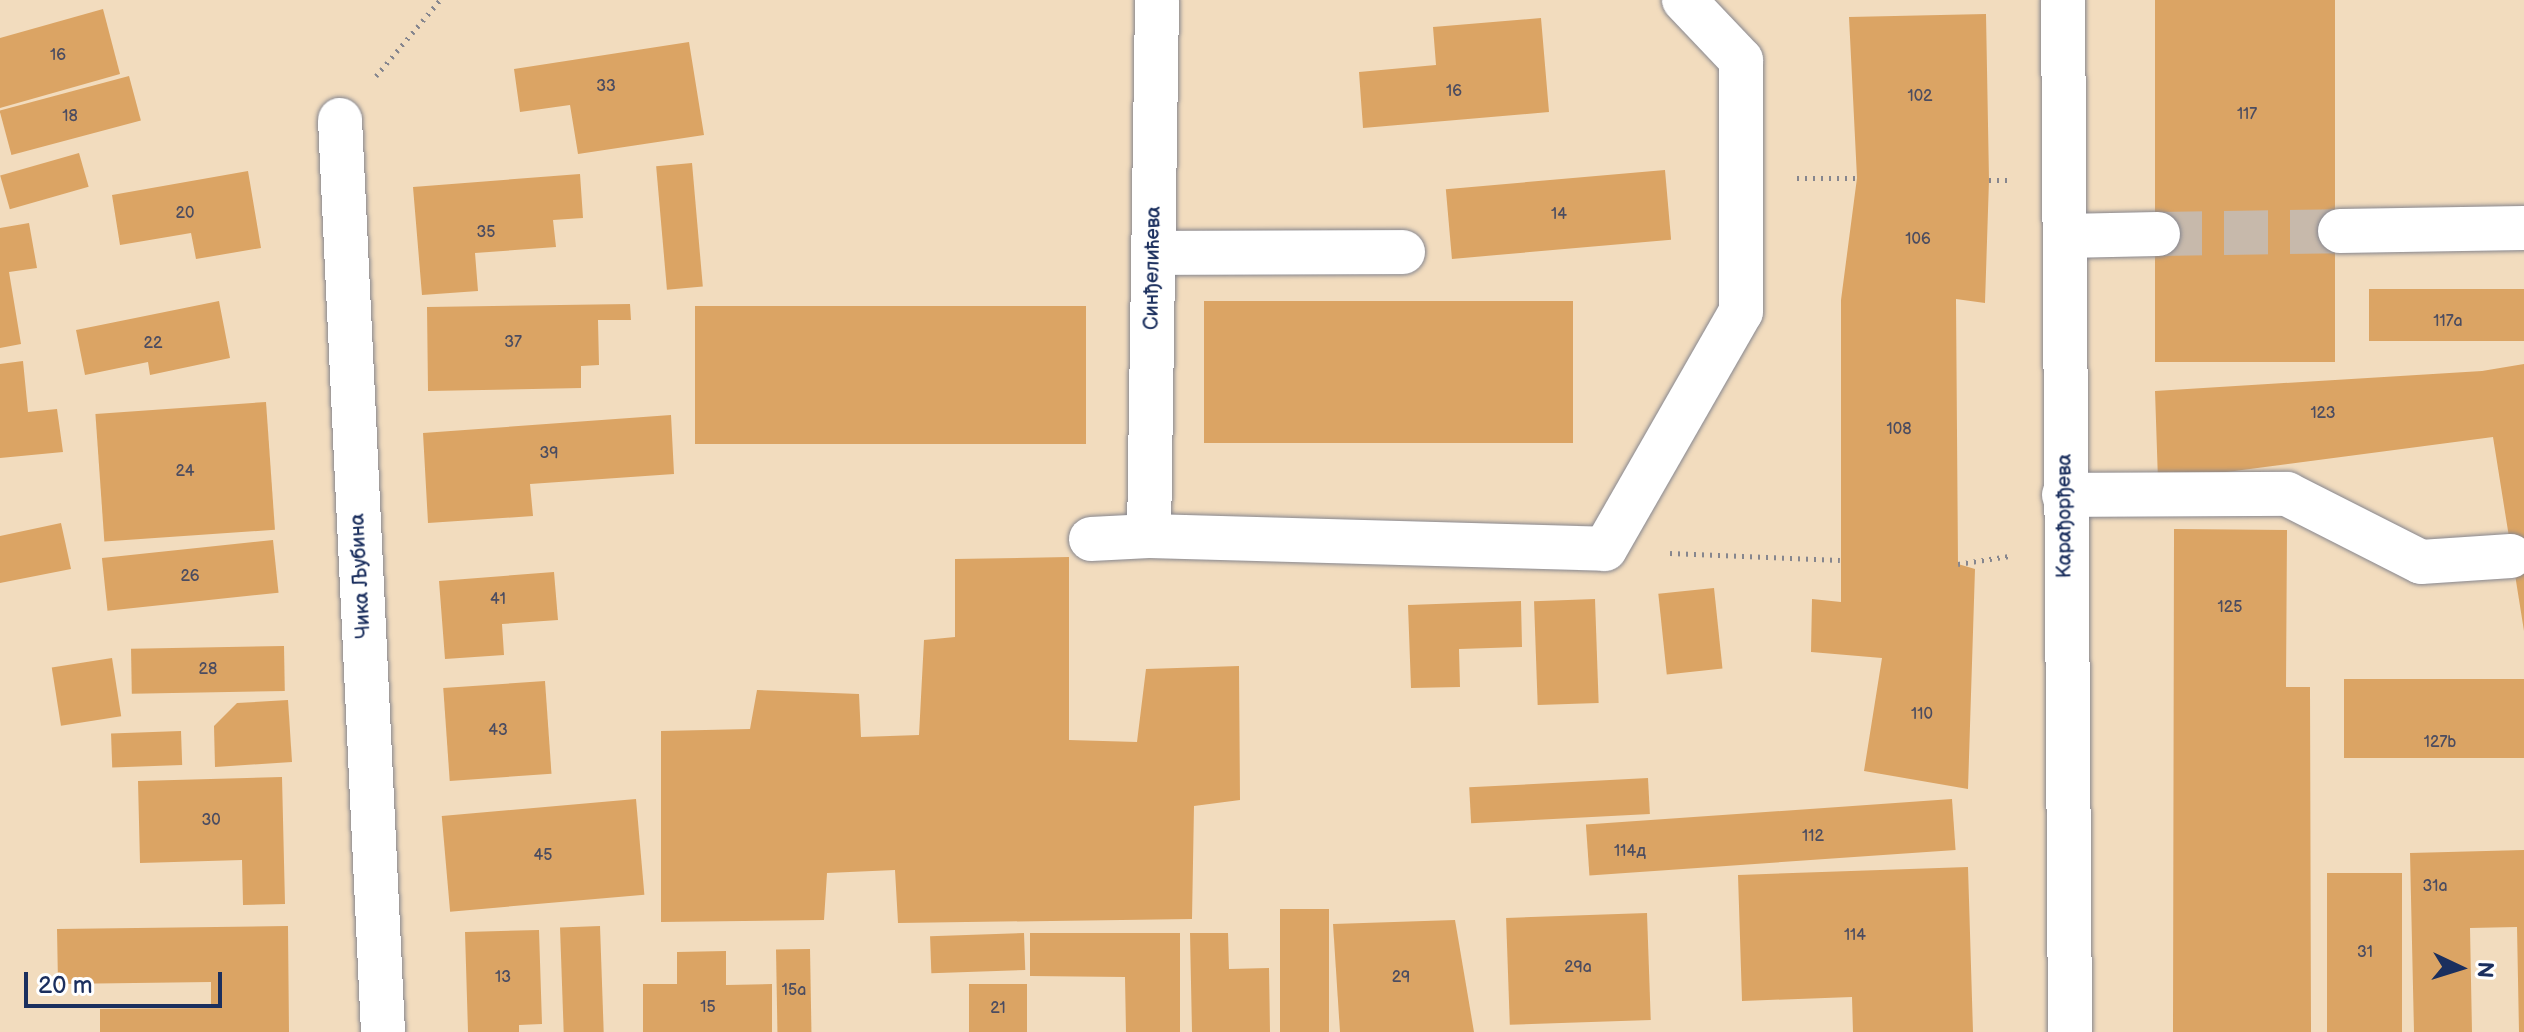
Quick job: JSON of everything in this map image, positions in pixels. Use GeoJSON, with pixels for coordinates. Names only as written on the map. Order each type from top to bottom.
{"type":"FeatureCollection","features":[{"type":"Feature","properties":{"kind":"street","name":"Синђелићева"},"geometry":{"type":"LineString","coordinates":[[1149,536],[1157,0]]}},
{"type":"Feature","properties":{"kind":"street"},"geometry":{"type":"LineString","coordinates":[[1091,539],[1149,536],[1605,549],[1741,312],[1741,60],[1684,0]]}},
{"type":"Feature","properties":{"kind":"street","name":"Карађорђева"},"geometry":{"type":"LineString","coordinates":[[2063,0],[2070,1032]]}},
{"type":"Feature","properties":{"kind":"street","name":"Чика Љубина"},"geometry":{"type":"LineString","coordinates":[[340,120],[383,1032]]}},
{"type":"Feature","properties":{"kind":"street"},"geometry":{"type":"LineString","coordinates":[[2340,231],[2524,228]]}},
{"type":"Feature","properties":{"kind":"street"},"geometry":{"type":"LineString","coordinates":[[2065,236],[2158,234]]}},
{"type":"Feature","properties":{"kind":"street"},"geometry":{"type":"LineString","coordinates":[[1153,253],[1403,252]]}},
{"type":"Feature","properties":{"kind":"street"},"geometry":{"type":"LineString","coordinates":[[2064,495],[2287,494],[2421,562],[2511,556]]}},
{"type":"Feature","properties":{"kind":"path"},"geometry":{"type":"LineString","coordinates":[[340,120],[440,0]]}},
{"type":"Feature","properties":{"kind":"path"},"geometry":{"type":"LineString","coordinates":[[1605,549],[1840,560]]}},
{"type":"Feature","properties":{"kind":"building"},"geometry":{"type":"Polygon","coordinates":[[[2155,0],[2335,0],[2335,362],[2155,362],[2155,0]]]}},
{"type":"Feature","properties":{"kind":"building"},"geometry":{"type":"Polygon","coordinates":[[[103,9],[120,74],[0,108],[0,38],[103,9]]]}},
{"type":"Feature","properties":{"kind":"building"},"geometry":{"type":"Polygon","coordinates":[[[1986,14],[1989,180],[1985,303],[1956,299],[1958,564],[1975,569],[1968,789],[1864,771],[1882,658],[1811,652],[1812,599],[1841,602],[1841,300],[1857,178],[1849,17],[1986,14]]]}},
{"type":"Feature","properties":{"kind":"building"},"geometry":{"type":"Polygon","coordinates":[[[1541,18],[1549,112],[1363,128],[1359,72],[1436,65],[1433,27],[1541,18]]]}},
{"type":"Feature","properties":{"kind":"building"},"geometry":{"type":"Polygon","coordinates":[[[689,42],[704,135],[578,154],[570,105],[520,112],[514,69],[689,42]]]}},
{"type":"Feature","properties":{"kind":"building"},"geometry":{"type":"Polygon","coordinates":[[[129,76],[141,120],[11,155],[0,111],[129,76]]]}},
{"type":"Feature","properties":{"kind":"building"},"geometry":{"type":"Polygon","coordinates":[[[79,153],[89,187],[10,209],[0,176],[79,153]]]}},
{"type":"Feature","properties":{"kind":"building"},"geometry":{"type":"Polygon","coordinates":[[[692,163],[703,287],[667,290],[656,166],[692,163]]]}},
{"type":"Feature","properties":{"kind":"building"},"geometry":{"type":"Polygon","coordinates":[[[1665,170],[1671,240],[1452,259],[1446,189],[1665,170]]]}},
{"type":"Feature","properties":{"kind":"building"},"geometry":{"type":"Polygon","coordinates":[[[248,171],[261,248],[196,259],[191,233],[120,245],[112,195],[248,171]]]}},
{"type":"Feature","properties":{"kind":"building"},"geometry":{"type":"Polygon","coordinates":[[[580,174],[583,218],[553,220],[556,247],[475,253],[478,291],[422,295],[413,187],[580,174]]]}},
{"type":"Feature","properties":{"kind":"building"},"geometry":{"type":"Polygon","coordinates":[[[29,223],[37,268],[9,272],[21,344],[0,348],[0,228],[29,223]]]}},
{"type":"Feature","properties":{"kind":"building"},"geometry":{"type":"Polygon","coordinates":[[[2369,289],[2524,289],[2524,341],[2369,341],[2369,289]]]}},
{"type":"Feature","properties":{"kind":"building"},"geometry":{"type":"Polygon","coordinates":[[[219,301],[230,358],[150,375],[148,362],[85,375],[76,330],[219,301]]]}},
{"type":"Feature","properties":{"kind":"building"},"geometry":{"type":"Polygon","coordinates":[[[1204,301],[1573,301],[1573,443],[1204,443],[1204,301]]]}},
{"type":"Feature","properties":{"kind":"building"},"geometry":{"type":"Polygon","coordinates":[[[630,304],[631,320],[598,320],[599,365],[581,366],[581,388],[428,391],[427,307],[630,304]]]}},
{"type":"Feature","properties":{"kind":"building"},"geometry":{"type":"Polygon","coordinates":[[[695,306],[1086,306],[1086,444],[695,444],[695,306]]]}},
{"type":"Feature","properties":{"kind":"building"},"geometry":{"type":"Polygon","coordinates":[[[23,361],[28,412],[57,409],[63,452],[0,458],[0,364],[23,361]]]}},
{"type":"Feature","properties":{"kind":"building"},"geometry":{"type":"Polygon","coordinates":[[[2524,364],[2524,631],[2493,437],[2158,481],[2155,391],[2482,371],[2524,364]]]}},
{"type":"Feature","properties":{"kind":"building"},"geometry":{"type":"Polygon","coordinates":[[[266,402],[275,530],[104,542],[95,414],[266,402]]]}},
{"type":"Feature","properties":{"kind":"building"},"geometry":{"type":"Polygon","coordinates":[[[671,415],[674,474],[530,484],[533,516],[428,523],[423,433],[671,415]]]}},
{"type":"Feature","properties":{"kind":"building"},"geometry":{"type":"Polygon","coordinates":[[[61,523],[71,569],[0,583],[0,536],[61,523]]]}},
{"type":"Feature","properties":{"kind":"building"},"geometry":{"type":"Polygon","coordinates":[[[2174,529],[2287,530],[2286,687],[2310,687],[2311,1032],[2173,1032],[2174,529]]]}},
{"type":"Feature","properties":{"kind":"building"},"geometry":{"type":"Polygon","coordinates":[[[273,540],[279,593],[107,611],[102,558],[273,540]]]}},
{"type":"Feature","properties":{"kind":"building"},"geometry":{"type":"Polygon","coordinates":[[[1069,557],[1069,740],[1137,742],[1146,669],[1239,666],[1240,800],[1194,806],[1192,919],[898,923],[895,870],[827,873],[824,920],[661,922],[661,731],[750,729],[757,690],[859,694],[861,737],[919,735],[924,640],[955,637],[955,559],[1069,557]]]}},
{"type":"Feature","properties":{"kind":"building"},"geometry":{"type":"Polygon","coordinates":[[[554,572],[558,620],[502,624],[504,655],[445,659],[439,581],[554,572]]]}},
{"type":"Feature","properties":{"kind":"building"},"geometry":{"type":"Polygon","coordinates":[[[1714,588],[1722,669],[1667,674],[1658,594],[1714,588]]]}},
{"type":"Feature","properties":{"kind":"building"},"geometry":{"type":"Polygon","coordinates":[[[1595,599],[1599,703],[1538,705],[1534,601],[1595,599]]]}},
{"type":"Feature","properties":{"kind":"building"},"geometry":{"type":"Polygon","coordinates":[[[1521,601],[1522,647],[1459,649],[1460,687],[1411,688],[1408,605],[1521,601]]]}},
{"type":"Feature","properties":{"kind":"building"},"geometry":{"type":"Polygon","coordinates":[[[284,646],[285,691],[132,694],[131,649],[284,646]]]}},
{"type":"Feature","properties":{"kind":"building"},"geometry":{"type":"Polygon","coordinates":[[[112,658],[121,716],[61,726],[52,668],[112,658]]]}},
{"type":"Feature","properties":{"kind":"building"},"geometry":{"type":"Polygon","coordinates":[[[2344,679],[2524,679],[2524,758],[2344,758],[2344,679]]]}},
{"type":"Feature","properties":{"kind":"building"},"geometry":{"type":"Polygon","coordinates":[[[545,681],[551,774],[450,781],[443,688],[545,681]]]}},
{"type":"Feature","properties":{"kind":"building"},"geometry":{"type":"Polygon","coordinates":[[[288,700],[292,762],[215,767],[214,726],[237,703],[288,700]]]}},
{"type":"Feature","properties":{"kind":"building"},"geometry":{"type":"Polygon","coordinates":[[[181,731],[182,765],[112,767],[111,733],[181,731]]]}},
{"type":"Feature","properties":{"kind":"building"},"geometry":{"type":"Polygon","coordinates":[[[282,777],[285,904],[243,905],[242,860],[140,863],[138,781],[282,777]]]}},
{"type":"Feature","properties":{"kind":"building"},"geometry":{"type":"Polygon","coordinates":[[[1648,778],[1650,814],[1471,823],[1469,787],[1648,778]]]}},
{"type":"Feature","properties":{"kind":"building"},"geometry":{"type":"Polygon","coordinates":[[[636,799],[644,895],[450,912],[442,816],[636,799]]]}},
{"type":"Feature","properties":{"kind":"building"},"geometry":{"type":"Polygon","coordinates":[[[1952,799],[1956,850],[1589,875],[1586,825],[1952,799]]]}},
{"type":"Feature","properties":{"kind":"building"},"geometry":{"type":"Polygon","coordinates":[[[2524,850],[2524,1032],[2519,1032],[2517,927],[2470,928],[2472,1032],[2414,1032],[2410,853],[2524,850]]]}},
{"type":"Feature","properties":{"kind":"building"},"geometry":{"type":"Polygon","coordinates":[[[1968,867],[1973,1032],[1853,1032],[1852,997],[1742,1001],[1738,875],[1968,867]]]}},
{"type":"Feature","properties":{"kind":"building"},"geometry":{"type":"Polygon","coordinates":[[[2327,873],[2402,873],[2402,1032],[2327,1032],[2327,873]]]}},
{"type":"Feature","properties":{"kind":"building"},"geometry":{"type":"Polygon","coordinates":[[[1280,909],[1329,909],[1329,1032],[1280,1032],[1280,909]]]}},
{"type":"Feature","properties":{"kind":"building"},"geometry":{"type":"Polygon","coordinates":[[[1647,913],[1651,1020],[1510,1025],[1506,918],[1647,913]]]}},
{"type":"Feature","properties":{"kind":"building"},"geometry":{"type":"Polygon","coordinates":[[[1455,920],[1474,1032],[1340,1032],[1333,924],[1455,920]]]}},
{"type":"Feature","properties":{"kind":"building"},"geometry":{"type":"Polygon","coordinates":[[[288,926],[289,1032],[100,1032],[100,1009],[211,1008],[211,982],[58,984],[57,929],[288,926]]]}},
{"type":"Feature","properties":{"kind":"building"},"geometry":{"type":"Polygon","coordinates":[[[600,926],[604,1032],[564,1032],[560,927],[600,926]]]}},
{"type":"Feature","properties":{"kind":"building"},"geometry":{"type":"Polygon","coordinates":[[[539,930],[542,1024],[519,1025],[519,1032],[468,1032],[465,932],[539,930]]]}},
{"type":"Feature","properties":{"kind":"building"},"geometry":{"type":"Polygon","coordinates":[[[1024,933],[1025,970],[931,973],[930,936],[1024,933]]]}},
{"type":"Feature","properties":{"kind":"building"},"geometry":{"type":"Polygon","coordinates":[[[1030,933],[1180,933],[1180,1032],[1126,1032],[1125,977],[1030,976],[1030,933]]]}},
{"type":"Feature","properties":{"kind":"building"},"geometry":{"type":"Polygon","coordinates":[[[1190,933],[1228,933],[1229,969],[1269,968],[1270,1032],[1192,1032],[1190,933]]]}},
{"type":"Feature","properties":{"kind":"building"},"geometry":{"type":"Polygon","coordinates":[[[810,949],[811,1032],[777,1032],[776,950],[810,949]]]}},
{"type":"Feature","properties":{"kind":"building"},"geometry":{"type":"Polygon","coordinates":[[[726,951],[726,985],[772,984],[772,1032],[643,1032],[643,984],[677,984],[677,952],[726,951]]]}},
{"type":"Feature","properties":{"kind":"building"},"geometry":{"type":"Polygon","coordinates":[[[969,984],[1027,984],[1027,1032],[969,1032],[969,984]]]}},
{"type":"Feature","properties":{"kind":"tunnel"},"geometry":{"type":"LineString","coordinates":[[2158,234],[2340,231]]}}]}
